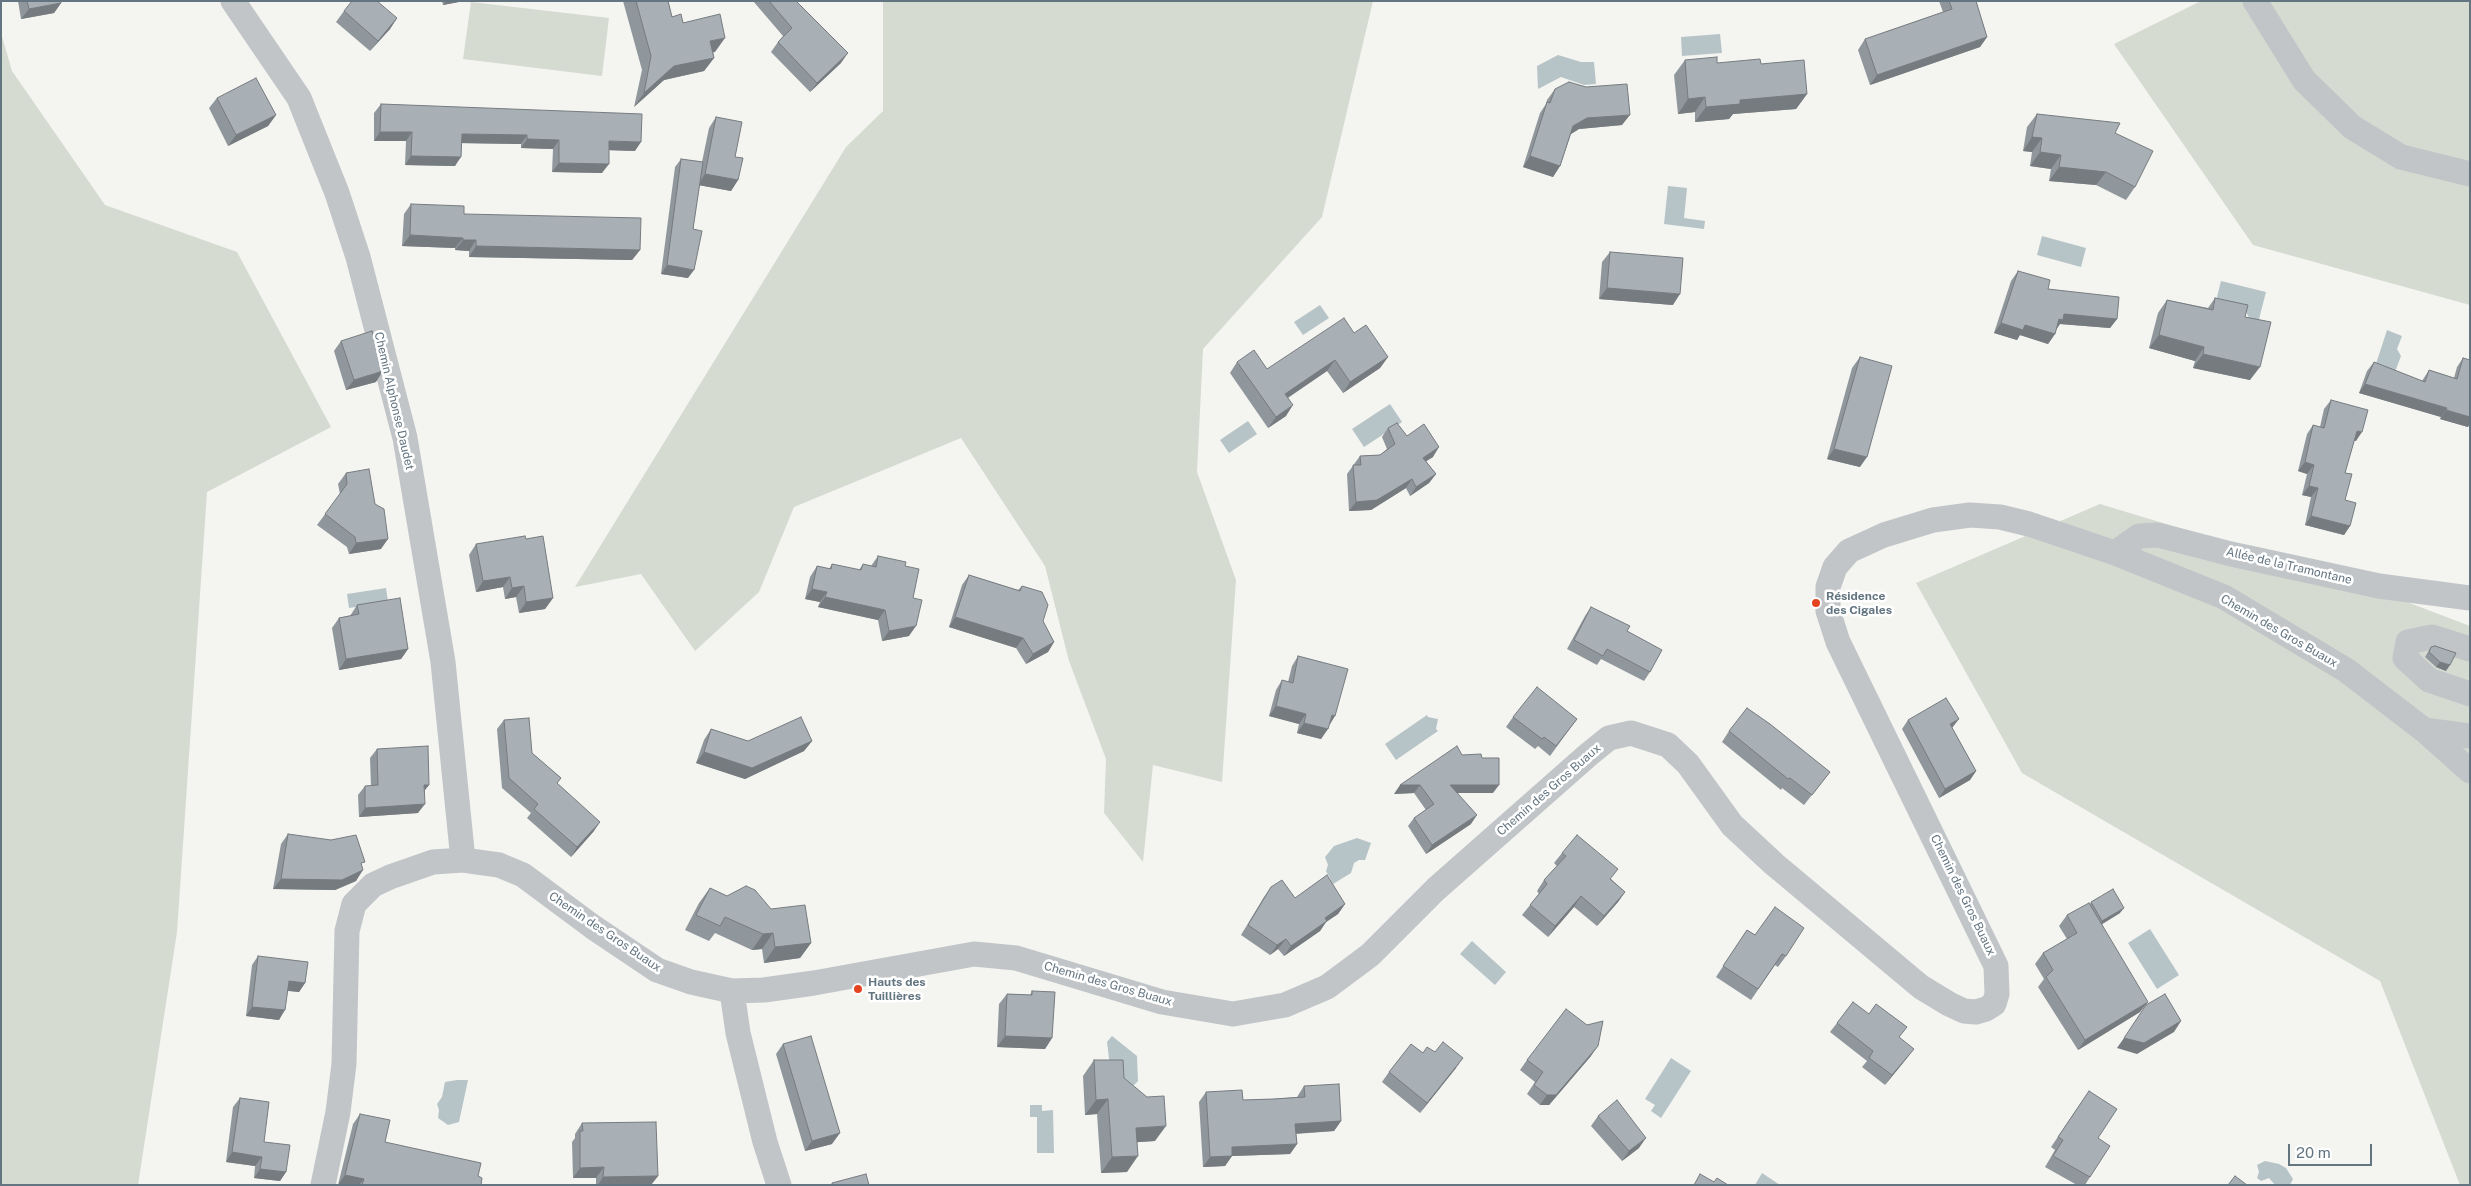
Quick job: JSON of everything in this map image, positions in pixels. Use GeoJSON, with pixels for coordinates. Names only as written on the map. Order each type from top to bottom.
{"type":"FeatureCollection","features":[{"type":"Feature","properties":{"kind":"street","name":"Chemin Alphonse Daudet"},"geometry":{"type":"LineString","coordinates":[[233,1],[299,98],[337,193],[358,257],[405,438],[443,662],[463,860]]}},
{"type":"Feature","properties":{"kind":"street"},"geometry":{"type":"LineString","coordinates":[[2255,1],[2304,80],[2352,127],[2401,157],[2470,174]]}},
{"type":"Feature","properties":{"kind":"street","name":"Chemin des Gros Buaux"},"geometry":{"type":"LineString","coordinates":[[323,1185],[338,1112],[344,1064],[347,931],[354,904],[373,885],[433,862],[463,860],[499,865],[523,875],[656,970],[691,982],[732,991],[764,990],[974,954],[1016,958],[1162,1002],[1233,1014],[1286,1006],[1327,987],[1370,955],[1436,889],[1588,755],[1610,738],[1631,732],[1668,745],[1688,764],[1732,825],[1774,864],[1921,987],[1964,1011],[1976,1012],[1994,1004],[1997,994],[1996,966],[1838,642],[1828,611],[1828,587],[1836,567],[1849,552],[1884,536],[1933,520],[1970,515],[2000,517],[2029,524],[2115,554],[2224,597],[2346,670],[2424,730],[2470,771]]}},
{"type":"Feature","properties":{"kind":"street","name":"Allée de la Tramontane"},"geometry":{"type":"LineString","coordinates":[[2115,554],[2139,536],[2158,535],[2205,548],[2360,582],[2407,591],[2470,598]]}},
{"type":"Feature","properties":{"kind":"street"},"geometry":{"type":"LineString","coordinates":[[2470,649],[2432,637],[2408,642],[2405,658],[2429,680],[2470,694]]}},
{"type":"Feature","properties":{"kind":"street"},"geometry":{"type":"LineString","coordinates":[[2424,730],[2470,736]]}},
{"type":"Feature","properties":{"kind":"street"},"geometry":{"type":"LineString","coordinates":[[732,991],[738,1032],[765,1142],[779,1185]]}},
{"type":"Feature","properties":{"kind":"shaded area"},"geometry":{"type":"Polygon","coordinates":[[[883,1],[1373,1],[1322,217],[1203,349],[1197,472],[1236,580],[1222,782],[1153,765],[1143,862],[1104,813],[1106,759],[1069,661],[1045,566],[961,438],[794,507],[759,592],[695,651],[641,574],[575,587],[846,147],[883,111],[883,1]]]}},
{"type":"Feature","properties":{"kind":"shaded area"},"geometry":{"type":"Polygon","coordinates":[[[2201,1],[2470,1],[2470,305],[2253,245],[2114,44],[2201,1]]]}},
{"type":"Feature","properties":{"kind":"shaded area"},"geometry":{"type":"Polygon","coordinates":[[[471,2],[609,18],[602,76],[463,59],[471,2]]]}},
{"type":"Feature","properties":{"kind":"shaded area"},"geometry":{"type":"Polygon","coordinates":[[[1,33],[12,71],[105,205],[237,252],[331,427],[207,492],[177,932],[138,1185],[1,1185],[1,33]]]}},
{"type":"Feature","properties":{"kind":"shaded area"},"geometry":{"type":"Polygon","coordinates":[[[1720,34],[1722,53],[1682,56],[1681,37],[1720,34]]]}},
{"type":"Feature","properties":{"kind":"shaded area"},"geometry":{"type":"Polygon","coordinates":[[[1558,55],[1581,62],[1594,62],[1596,84],[1584,85],[1561,77],[1538,89],[1537,66],[1558,55]]]}},
{"type":"Feature","properties":{"kind":"shaded area"},"geometry":{"type":"Polygon","coordinates":[[[1668,186],[1687,188],[1684,218],[1705,221],[1704,229],[1664,224],[1668,186]]]}},
{"type":"Feature","properties":{"kind":"shaded area"},"geometry":{"type":"Polygon","coordinates":[[[2042,236],[2086,248],[2081,267],[2037,255],[2042,236]]]}},
{"type":"Feature","properties":{"kind":"shaded area"},"geometry":{"type":"Polygon","coordinates":[[[2221,281],[2266,292],[2258,323],[2251,321],[2246,312],[2215,305],[2221,281]]]}},
{"type":"Feature","properties":{"kind":"shaded area"},"geometry":{"type":"Polygon","coordinates":[[[1320,305],[1329,318],[1303,335],[1294,322],[1320,305]]]}},
{"type":"Feature","properties":{"kind":"shaded area"},"geometry":{"type":"Polygon","coordinates":[[[2387,330],[2402,336],[2397,349],[2401,356],[2395,372],[2375,367],[2387,330]]]}},
{"type":"Feature","properties":{"kind":"shaded area"},"geometry":{"type":"Polygon","coordinates":[[[1390,404],[1402,422],[1364,447],[1352,429],[1390,404]]]}},
{"type":"Feature","properties":{"kind":"shaded area"},"geometry":{"type":"Polygon","coordinates":[[[1248,421],[1257,434],[1229,453],[1220,440],[1248,421]]]}},
{"type":"Feature","properties":{"kind":"shaded area"},"geometry":{"type":"Polygon","coordinates":[[[2100,504],[2341,577],[2470,626],[2470,1185],[2460,1185],[2380,981],[2022,773],[1916,583],[2100,504]]]}},
{"type":"Feature","properties":{"kind":"shaded area"},"geometry":{"type":"Polygon","coordinates":[[[386,588],[388,602],[349,608],[347,594],[386,588]]]}},
{"type":"Feature","properties":{"kind":"shaded area"},"geometry":{"type":"Polygon","coordinates":[[[1427,715],[1428,717],[1438,719],[1436,729],[1438,731],[1396,760],[1385,744],[1427,715]]]}},
{"type":"Feature","properties":{"kind":"shaded area"},"geometry":{"type":"Polygon","coordinates":[[[1357,838],[1371,843],[1365,860],[1359,860],[1354,863],[1351,873],[1333,884],[1326,871],[1328,865],[1325,857],[1334,846],[1357,838]]]}},
{"type":"Feature","properties":{"kind":"shaded area"},"geometry":{"type":"Polygon","coordinates":[[[2150,929],[2179,975],[2157,989],[2128,943],[2150,929]]]}},
{"type":"Feature","properties":{"kind":"shaded area"},"geometry":{"type":"Polygon","coordinates":[[[1472,941],[1506,972],[1495,985],[1460,954],[1472,941]]]}},
{"type":"Feature","properties":{"kind":"shaded area"},"geometry":{"type":"Polygon","coordinates":[[[1112,1036],[1137,1056],[1138,1081],[1133,1086],[1110,1066],[1107,1042],[1112,1036]]]}},
{"type":"Feature","properties":{"kind":"shaded area"},"geometry":{"type":"Polygon","coordinates":[[[1671,1058],[1691,1071],[1661,1118],[1651,1111],[1655,1105],[1645,1099],[1671,1058]]]}},
{"type":"Feature","properties":{"kind":"shaded area"},"geometry":{"type":"Polygon","coordinates":[[[468,1080],[459,1122],[448,1125],[438,1118],[439,1110],[437,1104],[442,1097],[445,1082],[468,1080]]]}},
{"type":"Feature","properties":{"kind":"shaded area"},"geometry":{"type":"Polygon","coordinates":[[[1030,1105],[1042,1105],[1042,1111],[1053,1110],[1054,1153],[1037,1153],[1037,1117],[1030,1117],[1030,1105]]]}},
{"type":"Feature","properties":{"kind":"shaded area"},"geometry":{"type":"Polygon","coordinates":[[[2265,1161],[2279,1164],[2286,1168],[2293,1179],[2290,1185],[2275,1185],[2269,1178],[2261,1181],[2257,1178],[2259,1172],[2257,1165],[2265,1161]]]}},
{"type":"Feature","properties":{"kind":"shaded area"},"geometry":{"type":"Polygon","coordinates":[[[1762,1173],[1780,1185],[1755,1185],[1762,1173]]]}},
{"type":"Feature","properties":{"kind":"building"},"geometry":{"type":"Polygon","coordinates":[[[27,1],[61,1],[61,3],[29,9],[27,1]]]}},
{"type":"Feature","properties":{"kind":"building"},"geometry":{"type":"Polygon","coordinates":[[[352,1],[377,1],[397,18],[378,41],[344,11],[352,1]]]}},
{"type":"Feature","properties":{"kind":"building"},"geometry":{"type":"Polygon","coordinates":[[[636,1],[668,1],[672,17],[681,14],[683,23],[720,14],[725,38],[710,41],[714,58],[674,66],[644,93],[651,56],[636,1]]]}},
{"type":"Feature","properties":{"kind":"building"},"geometry":{"type":"Polygon","coordinates":[[[769,1],[796,1],[848,53],[817,83],[778,42],[792,28],[769,1]]]}},
{"type":"Feature","properties":{"kind":"building"},"geometry":{"type":"Polygon","coordinates":[[[1949,1],[1976,1],[1987,37],[1877,75],[1865,39],[1952,9],[1949,1]]]}},
{"type":"Feature","properties":{"kind":"building"},"geometry":{"type":"Polygon","coordinates":[[[1717,57],[1717,63],[1760,59],[1761,64],[1804,60],[1807,94],[1740,100],[1740,104],[1706,107],[1705,97],[1688,99],[1685,60],[1717,57]]]}},
{"type":"Feature","properties":{"kind":"building"},"geometry":{"type":"Polygon","coordinates":[[[256,78],[276,115],[236,135],[217,98],[256,78]]]}},
{"type":"Feature","properties":{"kind":"building"},"geometry":{"type":"Polygon","coordinates":[[[1569,82],[1586,87],[1627,84],[1630,115],[1587,118],[1573,126],[1560,166],[1530,156],[1547,102],[1550,103],[1555,89],[1569,82]]]}},
{"type":"Feature","properties":{"kind":"building"},"geometry":{"type":"Polygon","coordinates":[[[381,104],[642,114],[641,142],[609,141],[609,164],[559,163],[559,140],[527,139],[527,135],[462,134],[461,157],[411,156],[412,132],[380,132],[381,104]]]}},
{"type":"Feature","properties":{"kind":"building"},"geometry":{"type":"Polygon","coordinates":[[[2037,114],[2120,123],[2115,133],[2153,151],[2135,187],[2106,172],[2059,167],[2061,155],[2040,152],[2042,138],[2032,137],[2037,114]]]}},
{"type":"Feature","properties":{"kind":"building"},"geometry":{"type":"Polygon","coordinates":[[[716,117],[742,122],[735,157],[743,158],[738,180],[705,174],[716,117]]]}},
{"type":"Feature","properties":{"kind":"building"},"geometry":{"type":"Polygon","coordinates":[[[681,159],[703,162],[693,229],[702,231],[694,270],[667,265],[681,159]]]}},
{"type":"Feature","properties":{"kind":"building"},"geometry":{"type":"Polygon","coordinates":[[[411,204],[464,206],[464,214],[641,218],[640,250],[476,246],[476,240],[410,235],[411,204]]]}},
{"type":"Feature","properties":{"kind":"building"},"geometry":{"type":"Polygon","coordinates":[[[1610,252],[1683,258],[1680,294],[1607,288],[1610,252]]]}},
{"type":"Feature","properties":{"kind":"building"},"geometry":{"type":"Polygon","coordinates":[[[2018,271],[2050,280],[2048,289],[2119,297],[2117,319],[2064,314],[2063,320],[2059,319],[2055,334],[2025,325],[2023,330],[2001,323],[2018,271]]]}},
{"type":"Feature","properties":{"kind":"building"},"geometry":{"type":"Polygon","coordinates":[[[2215,298],[2248,305],[2245,317],[2271,322],[2260,367],[2203,354],[2204,347],[2159,335],[2167,300],[2213,310],[2215,298]]]}},
{"type":"Feature","properties":{"kind":"building"},"geometry":{"type":"Polygon","coordinates":[[[1344,318],[1354,333],[1366,325],[1388,357],[1350,382],[1335,360],[1285,394],[1293,405],[1276,417],[1237,362],[1254,350],[1267,369],[1344,318]]]}},
{"type":"Feature","properties":{"kind":"building"},"geometry":{"type":"Polygon","coordinates":[[[372,331],[383,371],[354,380],[341,341],[372,331]]]}},
{"type":"Feature","properties":{"kind":"building"},"geometry":{"type":"Polygon","coordinates":[[[1860,357],[1892,366],[1867,457],[1834,449],[1860,357]]]}},
{"type":"Feature","properties":{"kind":"building"},"geometry":{"type":"Polygon","coordinates":[[[2463,358],[2470,360],[2470,417],[2446,410],[2447,408],[2365,384],[2374,362],[2425,382],[2429,370],[2457,379],[2463,358]]]}},
{"type":"Feature","properties":{"kind":"building"},"geometry":{"type":"Polygon","coordinates":[[[2331,400],[2368,410],[2362,432],[2357,431],[2345,473],[2352,474],[2345,500],[2356,503],[2350,526],[2311,516],[2318,488],[2309,486],[2314,465],[2305,462],[2313,425],[2324,428],[2331,400]]]}},
{"type":"Feature","properties":{"kind":"building"},"geometry":{"type":"Polygon","coordinates":[[[1397,423],[1407,436],[1424,424],[1439,447],[1423,458],[1436,474],[1416,487],[1412,479],[1377,500],[1356,502],[1353,465],[1361,465],[1360,456],[1380,455],[1395,444],[1388,428],[1397,423]]]}},
{"type":"Feature","properties":{"kind":"building"},"geometry":{"type":"Polygon","coordinates":[[[369,469],[375,504],[384,509],[388,539],[356,543],[355,537],[325,514],[347,484],[346,473],[369,469]]]}},
{"type":"Feature","properties":{"kind":"building"},"geometry":{"type":"Polygon","coordinates":[[[525,536],[526,539],[543,536],[553,598],[526,602],[524,586],[512,588],[510,577],[483,581],[476,544],[525,536]]]}},
{"type":"Feature","properties":{"kind":"building"},"geometry":{"type":"Polygon","coordinates":[[[878,556],[906,562],[905,566],[919,569],[913,598],[922,600],[916,626],[889,631],[885,610],[825,597],[827,592],[812,589],[817,566],[831,569],[832,564],[861,570],[863,564],[876,567],[878,556]]]}},
{"type":"Feature","properties":{"kind":"building"},"geometry":{"type":"Polygon","coordinates":[[[969,575],[1020,591],[1022,586],[1042,592],[1048,605],[1043,621],[1054,642],[1033,654],[1023,638],[955,617],[969,575]]]}},
{"type":"Feature","properties":{"kind":"building"},"geometry":{"type":"Polygon","coordinates":[[[400,598],[408,649],[346,659],[339,618],[359,614],[357,605],[400,598]]]}},
{"type":"Feature","properties":{"kind":"building"},"geometry":{"type":"Polygon","coordinates":[[[1591,607],[1630,626],[1627,631],[1662,650],[1650,672],[1607,649],[1603,656],[1574,640],[1591,607]]]}},
{"type":"Feature","properties":{"kind":"building"},"geometry":{"type":"Polygon","coordinates":[[[2435,646],[2456,653],[2450,665],[2440,662],[2429,652],[2431,647],[2435,646]]]}},
{"type":"Feature","properties":{"kind":"building"},"geometry":{"type":"Polygon","coordinates":[[[1298,656],[1348,669],[1335,716],[1332,715],[1328,729],[1304,723],[1306,714],[1276,706],[1282,680],[1293,683],[1298,656]]]}},
{"type":"Feature","properties":{"kind":"building"},"geometry":{"type":"Polygon","coordinates":[[[1537,687],[1577,719],[1556,746],[1544,737],[1542,739],[1513,717],[1537,687]]]}},
{"type":"Feature","properties":{"kind":"building"},"geometry":{"type":"Polygon","coordinates":[[[1946,698],[1959,719],[1950,724],[1976,771],[1945,789],[1908,720],[1946,698]]]}},
{"type":"Feature","properties":{"kind":"building"},"geometry":{"type":"Polygon","coordinates":[[[1747,708],[1830,772],[1812,795],[1790,778],[1788,779],[1729,731],[1747,708]]]}},
{"type":"Feature","properties":{"kind":"building"},"geometry":{"type":"Polygon","coordinates":[[[801,717],[812,741],[752,768],[704,752],[711,729],[748,741],[801,717]]]}},
{"type":"Feature","properties":{"kind":"building"},"geometry":{"type":"Polygon","coordinates":[[[529,718],[532,753],[561,778],[557,783],[600,822],[577,847],[534,809],[538,804],[509,778],[504,720],[529,718]]]}},
{"type":"Feature","properties":{"kind":"building"},"geometry":{"type":"Polygon","coordinates":[[[428,746],[429,785],[424,785],[425,804],[365,808],[365,786],[378,785],[377,749],[428,746]]]}},
{"type":"Feature","properties":{"kind":"building"},"geometry":{"type":"Polygon","coordinates":[[[1457,746],[1462,755],[1481,754],[1482,758],[1499,758],[1499,785],[1450,785],[1477,815],[1432,845],[1414,818],[1434,804],[1420,785],[1400,785],[1457,746]]]}},
{"type":"Feature","properties":{"kind":"building"},"geometry":{"type":"Polygon","coordinates":[[[288,834],[331,840],[356,835],[365,862],[361,863],[363,870],[342,880],[281,879],[288,834]]]}},
{"type":"Feature","properties":{"kind":"building"},"geometry":{"type":"Polygon","coordinates":[[[1577,835],[1618,869],[1610,879],[1625,892],[1604,916],[1581,896],[1555,926],[1530,905],[1547,884],[1544,880],[1566,856],[1562,853],[1577,835]]]}},
{"type":"Feature","properties":{"kind":"building"},"geometry":{"type":"Polygon","coordinates":[[[1327,875],[1345,904],[1325,918],[1327,921],[1291,946],[1286,939],[1277,945],[1248,925],[1271,887],[1282,880],[1295,898],[1327,875]]]}},
{"type":"Feature","properties":{"kind":"building"},"geometry":{"type":"Polygon","coordinates":[[[746,886],[755,890],[771,909],[805,905],[811,943],[775,947],[773,933],[763,934],[725,917],[720,926],[696,915],[710,888],[727,896],[746,886]]]}},
{"type":"Feature","properties":{"kind":"building"},"geometry":{"type":"Polygon","coordinates":[[[2113,889],[2124,908],[2102,921],[2091,902],[2113,889]]]}},
{"type":"Feature","properties":{"kind":"building"},"geometry":{"type":"Polygon","coordinates":[[[2089,903],[2148,1002],[2085,1040],[2046,977],[2053,970],[2043,953],[2077,933],[2067,915],[2089,903]]]}},
{"type":"Feature","properties":{"kind":"building"},"geometry":{"type":"Polygon","coordinates":[[[1775,907],[1804,928],[1786,956],[1782,954],[1758,989],[1723,966],[1747,930],[1755,935],[1775,907]]]}},
{"type":"Feature","properties":{"kind":"building"},"geometry":{"type":"Polygon","coordinates":[[[258,956],[308,962],[305,983],[289,981],[285,1010],[252,1007],[258,956]]]}},
{"type":"Feature","properties":{"kind":"building"},"geometry":{"type":"Polygon","coordinates":[[[1032,991],[1055,992],[1052,1038],[1005,1036],[1007,994],[1032,995],[1032,991]]]}},
{"type":"Feature","properties":{"kind":"building"},"geometry":{"type":"Polygon","coordinates":[[[2165,994],[2181,1021],[2144,1043],[2124,1038],[2146,1005],[2165,994]]]}},
{"type":"Feature","properties":{"kind":"building"},"geometry":{"type":"Polygon","coordinates":[[[1853,1002],[1869,1014],[1876,1004],[1907,1027],[1899,1037],[1914,1049],[1892,1075],[1869,1058],[1873,1051],[1837,1023],[1853,1002]]]}},
{"type":"Feature","properties":{"kind":"building"},"geometry":{"type":"Polygon","coordinates":[[[1566,1009],[1587,1025],[1603,1021],[1598,1046],[1556,1095],[1547,1095],[1534,1085],[1543,1072],[1527,1060],[1566,1009]]]}},
{"type":"Feature","properties":{"kind":"building"},"geometry":{"type":"Polygon","coordinates":[[[811,1036],[840,1133],[812,1141],[783,1044],[811,1036]]]}},
{"type":"Feature","properties":{"kind":"building"},"geometry":{"type":"Polygon","coordinates":[[[1443,1042],[1463,1058],[1427,1103],[1389,1072],[1411,1044],[1423,1053],[1427,1047],[1435,1052],[1443,1042]]]}},
{"type":"Feature","properties":{"kind":"building"},"geometry":{"type":"Polygon","coordinates":[[[1094,1060],[1123,1060],[1124,1078],[1147,1097],[1164,1096],[1166,1126],[1136,1128],[1138,1156],[1112,1157],[1108,1099],[1096,1100],[1094,1060]]]}},
{"type":"Feature","properties":{"kind":"building"},"geometry":{"type":"Polygon","coordinates":[[[1339,1084],[1341,1121],[1295,1124],[1297,1144],[1232,1147],[1232,1156],[1210,1157],[1206,1092],[1242,1090],[1243,1100],[1273,1099],[1305,1097],[1304,1086],[1339,1084]]]}},
{"type":"Feature","properties":{"kind":"building"},"geometry":{"type":"Polygon","coordinates":[[[2089,1091],[2117,1109],[2098,1138],[2110,1146],[2090,1177],[2053,1156],[2063,1140],[2058,1137],[2089,1091]]]}},
{"type":"Feature","properties":{"kind":"building"},"geometry":{"type":"Polygon","coordinates":[[[240,1098],[269,1102],[264,1142],[290,1145],[286,1172],[260,1169],[262,1157],[232,1152],[240,1098]]]}},
{"type":"Feature","properties":{"kind":"building"},"geometry":{"type":"Polygon","coordinates":[[[1617,1100],[1646,1138],[1629,1151],[1598,1116],[1617,1100]]]}},
{"type":"Feature","properties":{"kind":"building"},"geometry":{"type":"Polygon","coordinates":[[[360,1114],[390,1120],[385,1142],[481,1163],[478,1176],[482,1178],[481,1185],[362,1185],[364,1179],[345,1175],[360,1114]]]}},
{"type":"Feature","properties":{"kind":"building"},"geometry":{"type":"Polygon","coordinates":[[[656,1122],[658,1176],[603,1177],[604,1167],[580,1168],[580,1131],[583,1131],[582,1123],[656,1122]]]}},
{"type":"Feature","properties":{"kind":"building"},"geometry":{"type":"Polygon","coordinates":[[[866,1174],[869,1185],[832,1185],[832,1183],[866,1174]]]}},
{"type":"Feature","properties":{"kind":"building"},"geometry":{"type":"Polygon","coordinates":[[[1700,1174],[1714,1182],[1717,1178],[1728,1185],[1694,1185],[1700,1174]]]}},
{"type":"Feature","properties":{"kind":"building"},"geometry":{"type":"Polygon","coordinates":[[[2235,1176],[2247,1185],[2228,1185],[2235,1176]]]}},
{"type":"Feature","properties":{"kind":"place","name":"Résidence des Cigales"},"geometry":{"type":"Point","coordinates":[1816,603]}},
{"type":"Feature","properties":{"kind":"place","name":"Hauts des Tuillières"},"geometry":{"type":"Point","coordinates":[858,989]}}]}
